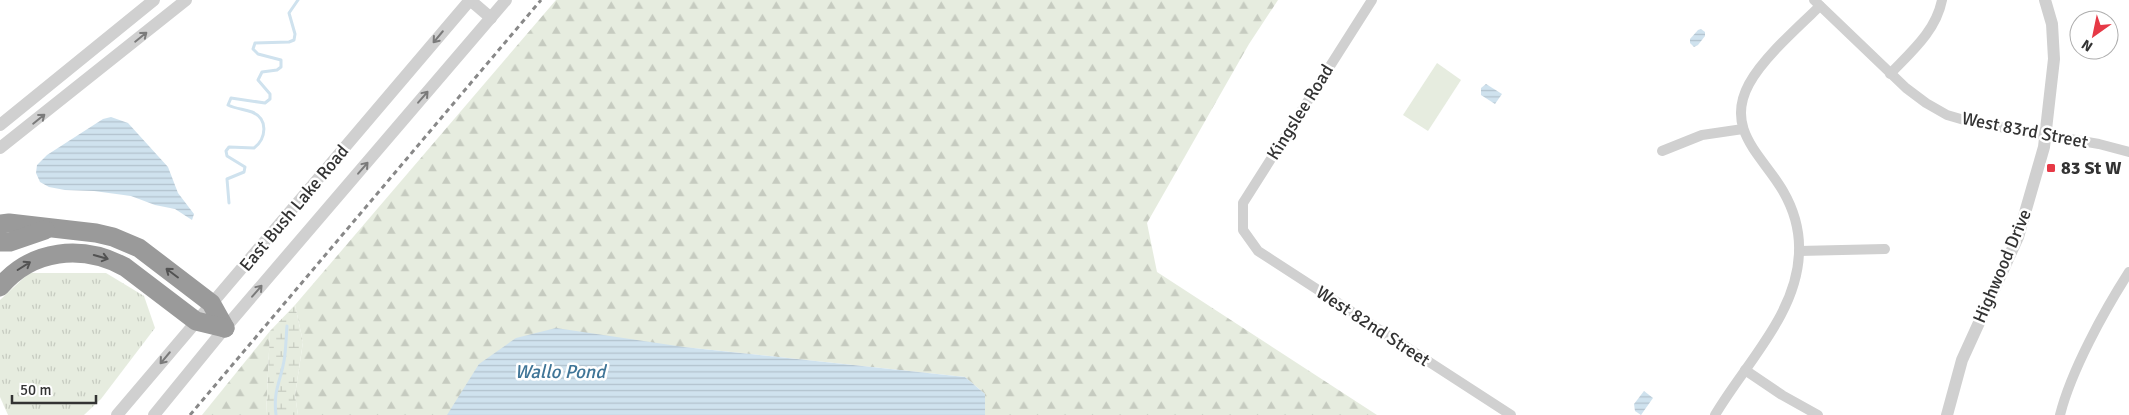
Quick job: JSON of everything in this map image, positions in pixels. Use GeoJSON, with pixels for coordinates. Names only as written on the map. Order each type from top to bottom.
{"type":"FeatureCollection","features":[{"type":"Feature","properties":{"kind":"highway"},"geometry":{"type":"LineString","coordinates":[[0,224],[9,223],[96,233],[113,237],[139,248],[211,303],[225,328]]}},
{"type":"Feature","properties":{"kind":"highway"},"geometry":{"type":"LineString","coordinates":[[0,242],[10,242],[51,228]]}},
{"type":"Feature","properties":{"kind":"highway"},"geometry":{"type":"LineString","coordinates":[[0,287],[9,276],[24,264],[47,255],[69,252],[88,254],[107,258],[125,267],[196,321],[225,328]]}},
{"type":"Feature","properties":{"kind":"street"},"geometry":{"type":"LineString","coordinates":[[0,124],[154,0]]}},
{"type":"Feature","properties":{"kind":"street"},"geometry":{"type":"LineString","coordinates":[[0,148],[186,0]]}},
{"type":"Feature","properties":{"kind":"street"},"geometry":{"type":"LineString","coordinates":[[470,0],[491,18]]}},
{"type":"Feature","properties":{"kind":"street","name":"East Bush Lake Road"},"geometry":{"type":"LineString","coordinates":[[117,415],[470,0]]}},
{"type":"Feature","properties":{"kind":"street","name":"East Bush Lake Road"},"geometry":{"type":"LineString","coordinates":[[154,415],[225,328],[505,0]]}},
{"type":"Feature","properties":{"kind":"street","name":"Kingslee Road"},"geometry":{"type":"LineString","coordinates":[[1244,230],[1243,203],[1372,0]]}},
{"type":"Feature","properties":{"kind":"street"},"geometry":{"type":"LineString","coordinates":[[1890,74],[1920,44],[1940,11],[1942,0]]}},
{"type":"Feature","properties":{"kind":"street","name":"Highwood Drive"},"geometry":{"type":"LineString","coordinates":[[2045,0],[2052,24]]}},
{"type":"Feature","properties":{"kind":"street","name":"Highwood Drive"},"geometry":{"type":"LineString","coordinates":[[1947,415],[1962,360],[2018,237],[2032,192],[2046,135],[2054,59],[2052,24],[2056,0]]}},
{"type":"Feature","properties":{"kind":"street"},"geometry":{"type":"LineString","coordinates":[[1715,415],[1787,306],[1794,283],[1799,252],[1799,236],[1790,205],[1783,191],[1755,153],[1743,129],[1741,120],[1742,101],[1748,85],[1758,69],[1817,3]]}},
{"type":"Feature","properties":{"kind":"street","name":"West 83rd Street"},"geometry":{"type":"LineString","coordinates":[[1817,3],[1890,74],[1926,103],[1947,115],[1972,122],[2099,144],[2129,152]]}},
{"type":"Feature","properties":{"kind":"street"},"geometry":{"type":"LineString","coordinates":[[1662,151],[1702,136],[1743,129]]}},
{"type":"Feature","properties":{"kind":"street","name":"West 82nd Street"},"geometry":{"type":"LineString","coordinates":[[1244,230],[1258,251],[1510,415]]}},
{"type":"Feature","properties":{"kind":"street"},"geometry":{"type":"LineString","coordinates":[[1799,252],[1885,249]]}},
{"type":"Feature","properties":{"kind":"street"},"geometry":{"type":"LineString","coordinates":[[2060,415],[2063,401],[2077,368],[2116,292],[2129,272]]}},
{"type":"Feature","properties":{"kind":"street"},"geometry":{"type":"LineString","coordinates":[[1745,370],[1782,395],[1818,415]]}},
{"type":"Feature","properties":{"kind":"green space"},"geometry":{"type":"Polygon","coordinates":[[[556,0],[1278,0],[1249,44],[1147,223],[1157,272],[1377,415],[985,415],[985,394],[965,377],[684,347],[447,415],[298,415],[295,395],[303,342],[295,305],[556,0]]]}},
{"type":"Feature","properties":{"kind":"green space"},"geometry":{"type":"Polygon","coordinates":[[[1437,63],[1461,80],[1428,131],[1403,115],[1437,63]]]}},
{"type":"Feature","properties":{"kind":"green space"},"geometry":{"type":"Polygon","coordinates":[[[29,273],[106,273],[144,296],[155,328],[101,399],[84,415],[8,415],[0,397],[0,300],[29,273]]]}},
{"type":"Feature","properties":{"kind":"green space"},"geometry":{"type":"Polygon","coordinates":[[[295,305],[303,342],[295,395],[298,415],[266,415],[270,331],[295,305]]]}},
{"type":"Feature","properties":{"kind":"green space"},"geometry":{"type":"Polygon","coordinates":[[[270,331],[266,415],[202,415],[270,331]]]}},
{"type":"Feature","properties":{"kind":"water"},"geometry":{"type":"Polygon","coordinates":[[[1701,29],[1705,32],[1705,36],[1694,47],[1690,43],[1690,39],[1701,29]]]}},
{"type":"Feature","properties":{"kind":"water"},"geometry":{"type":"Polygon","coordinates":[[[1486,84],[1502,94],[1495,104],[1481,95],[1481,88],[1486,84]]]}},
{"type":"Feature","properties":{"kind":"water"},"geometry":{"type":"Polygon","coordinates":[[[111,117],[128,123],[168,167],[178,193],[194,214],[192,220],[175,209],[155,205],[131,196],[94,191],[65,190],[49,187],[40,182],[36,173],[37,165],[47,155],[103,119],[111,117]]]}},
{"type":"Feature","properties":{"kind":"water","name":"Wallo Pond"},"geometry":{"type":"Polygon","coordinates":[[[556,328],[684,347],[965,377],[985,394],[985,415],[447,415],[479,364],[516,338],[556,328]]]}},
{"type":"Feature","properties":{"kind":"water"},"geometry":{"type":"Polygon","coordinates":[[[1644,391],[1653,398],[1641,415],[1635,411],[1634,404],[1644,391]]]}},
{"type":"Feature","properties":{"kind":"waterway"},"geometry":{"type":"LineString","coordinates":[[229,203],[227,179],[244,172],[245,167],[227,156],[226,151],[229,147],[254,148],[261,140],[264,129],[261,119],[257,115],[228,105],[231,98],[265,103],[270,99],[270,94],[258,80],[262,72],[277,70],[281,67],[281,60],[258,54],[253,49],[255,43],[289,42],[294,40],[295,34],[289,13],[298,0]]}},
{"type":"Feature","properties":{"kind":"waterway"},"geometry":{"type":"LineString","coordinates":[[276,415],[276,393],[284,361],[287,326]]}},
{"type":"Feature","properties":{"kind":"railway"},"geometry":{"type":"LineString","coordinates":[[190,415],[541,0]]}},
{"type":"Feature","properties":{"kind":"place","name":"83 St W"},"geometry":{"type":"Point","coordinates":[2051,168]}}]}
